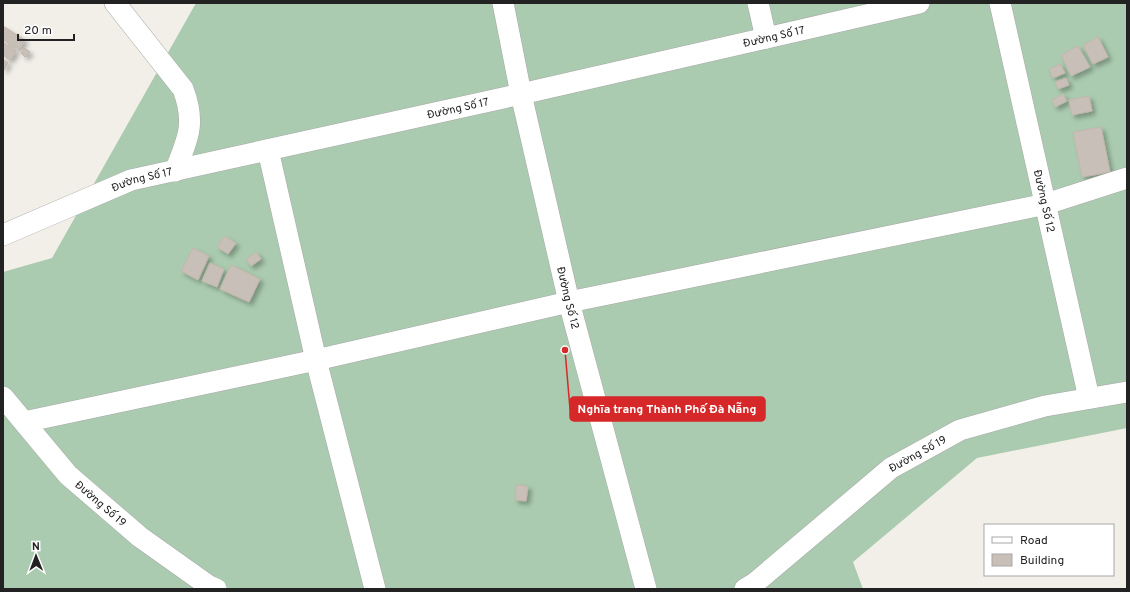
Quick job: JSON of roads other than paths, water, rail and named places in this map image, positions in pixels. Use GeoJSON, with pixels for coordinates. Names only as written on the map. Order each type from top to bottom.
{"type":"FeatureCollection","features":[{"type":"Feature","properties":{"kind":"street"},"geometry":{"type":"LineString","coordinates":[[115,3],[183,89],[189,105],[190,129],[188,141],[175,171]]}},
{"type":"Feature","properties":{"kind":"street","name":"Đường Số 12"},"geometry":{"type":"LineString","coordinates":[[503,3],[521,94],[569,302],[646,589]]}},
{"type":"Feature","properties":{"kind":"street"},"geometry":{"type":"LineString","coordinates":[[758,3],[766,38]]}},
{"type":"Feature","properties":{"kind":"street","name":"Đường Số 17"},"geometry":{"type":"LineString","coordinates":[[3,235],[132,180],[521,94],[920,3]]}},
{"type":"Feature","properties":{"kind":"street","name":"Đường Số 12"},"geometry":{"type":"LineString","coordinates":[[1000,3],[1089,398]]}},
{"type":"Feature","properties":{"kind":"street"},"geometry":{"type":"LineString","coordinates":[[268,150],[316,360],[375,589]]}},
{"type":"Feature","properties":{"kind":"street"},"geometry":{"type":"LineString","coordinates":[[24,422],[316,360],[569,302],[1046,204],[1127,178]]}},
{"type":"Feature","properties":{"kind":"street","name":"Đường Số 19"},"geometry":{"type":"LineString","coordinates":[[745,589],[755,583],[891,468],[960,430],[1045,406],[1127,392]]}},
{"type":"Feature","properties":{"kind":"street","name":"Đường Số 19"},"geometry":{"type":"LineString","coordinates":[[3,398],[68,475],[140,537],[206,588]]}},
{"type":"Feature","properties":{"kind":"place","name":"Nghĩa trang Thành Phố Đà Nẵng"},"geometry":{"type":"Point","coordinates":[565,350]}}]}
